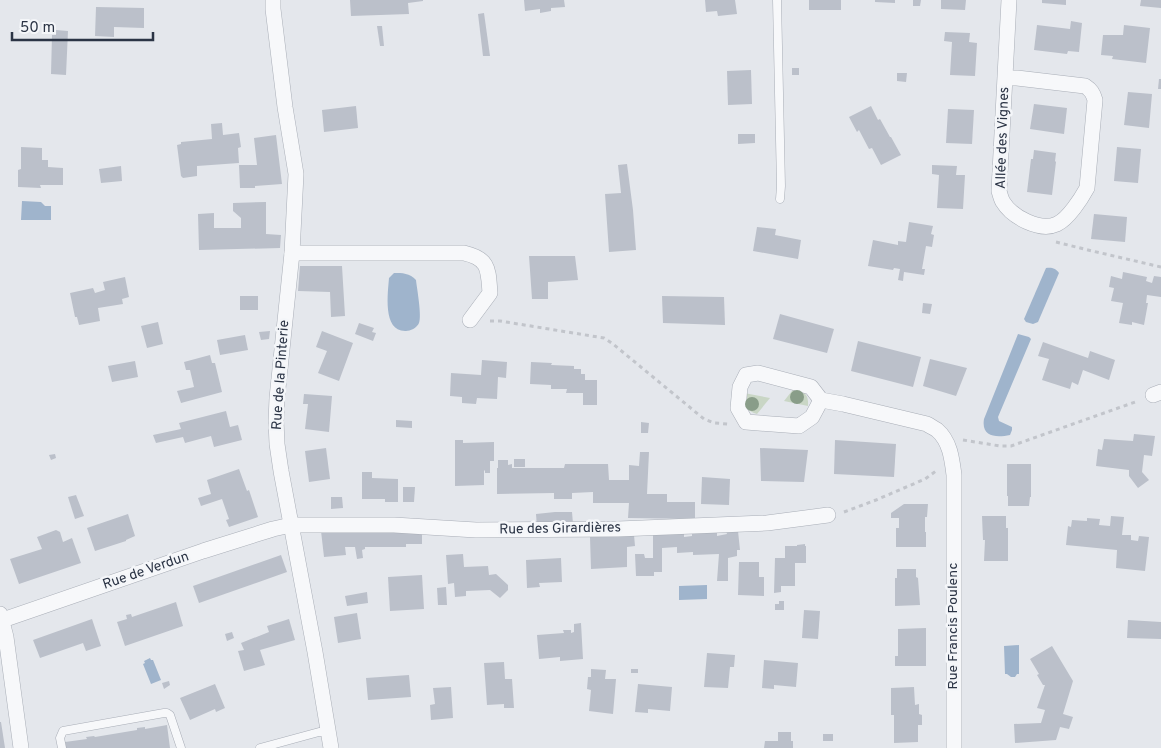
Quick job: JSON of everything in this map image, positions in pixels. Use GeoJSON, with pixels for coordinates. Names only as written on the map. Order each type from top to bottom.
{"type":"FeatureCollection","features":[{"type":"Feature","properties":{"kind":"street","name":"Rue de la Pinterie"},"geometry":{"type":"LineString","coordinates":[[273,0],[285,107],[296,174],[292,253],[277,398],[277,444],[331,748]]}},
{"type":"Feature","properties":{"kind":"street","name":"Allée des Vignes"},"geometry":{"type":"LineString","coordinates":[[1006,78],[1085,86],[1094,94],[1087,188],[1063,220],[1051,226],[1030,223],[1018,216],[1002,201],[999,191],[1009,0]]}},
{"type":"Feature","properties":{"kind":"street"},"geometry":{"type":"LineString","coordinates":[[292,253],[464,254],[475,256],[481,259],[487,266],[490,293],[470,320]]}},
{"type":"Feature","properties":{"kind":"street"},"geometry":{"type":"LineString","coordinates":[[821,400],[812,417],[799,426],[746,422],[738,408],[740,387],[746,375],[758,373],[811,387],[821,400],[926,424],[938,431],[950,451]]}},
{"type":"Feature","properties":{"kind":"street","name":"Rue Francis Poulenc"},"geometry":{"type":"LineString","coordinates":[[950,451],[954,475],[954,748]]}},
{"type":"Feature","properties":{"kind":"street","name":"Rue des Girardières"},"geometry":{"type":"LineString","coordinates":[[291,525],[394,525],[476,530],[618,529],[767,523],[828,516]]}},
{"type":"Feature","properties":{"kind":"street","name":"Rue de Verdun"},"geometry":{"type":"LineString","coordinates":[[21,748],[6,636],[1,619],[203,551],[272,529],[291,525]]}},
{"type":"Feature","properties":{"kind":"lane"},"geometry":{"type":"LineString","coordinates":[[777,0],[780,199]]}},
{"type":"Feature","properties":{"kind":"lane"},"geometry":{"type":"LineString","coordinates":[[62,748],[60,738],[63,731],[164,712],[170,715],[182,748]]}},
{"type":"Feature","properties":{"kind":"lane"},"geometry":{"type":"LineString","coordinates":[[260,748],[319,732],[329,732]]}},
{"type":"Feature","properties":{"kind":"path"},"geometry":{"type":"LineString","coordinates":[[1051,226],[1052,237],[1058,242],[1161,267]]}},
{"type":"Feature","properties":{"kind":"path"},"geometry":{"type":"LineString","coordinates":[[470,320],[500,321],[604,338],[704,419],[714,423],[727,424],[746,422]]}},
{"type":"Feature","properties":{"kind":"path"},"geometry":{"type":"LineString","coordinates":[[828,516],[862,506],[924,479],[932,474],[961,440],[1011,446],[1157,394]]}},
{"type":"Feature","properties":{"kind":"green space"},"geometry":{"type":"Polygon","coordinates":[[[795,387],[805,394],[808,399],[808,406],[784,401],[795,387]]]}},
{"type":"Feature","properties":{"kind":"green space"},"geometry":{"type":"Polygon","coordinates":[[[744,393],[770,398],[757,414],[750,411],[746,406],[744,393]]]}},
{"type":"Feature","properties":{"kind":"water"},"geometry":{"type":"Polygon","coordinates":[[[22,201],[41,202],[45,206],[51,206],[51,220],[21,220],[22,201]]]}},
{"type":"Feature","properties":{"kind":"water"},"geometry":{"type":"Polygon","coordinates":[[[1046,268],[1053,268],[1059,273],[1038,322],[1033,324],[1026,322],[1024,319],[1046,268]]]}},
{"type":"Feature","properties":{"kind":"water"},"geometry":{"type":"Polygon","coordinates":[[[394,273],[403,273],[416,280],[420,320],[417,326],[406,331],[398,330],[393,325],[388,310],[389,278],[394,273]]]}},
{"type":"Feature","properties":{"kind":"water"},"geometry":{"type":"Polygon","coordinates":[[[1018,334],[1031,339],[998,417],[999,421],[1012,427],[1012,430],[1010,435],[995,436],[987,433],[985,430],[984,419],[1018,334]]]}},
{"type":"Feature","properties":{"kind":"water"},"geometry":{"type":"Polygon","coordinates":[[[707,585],[707,599],[679,600],[679,586],[707,585]]]}},
{"type":"Feature","properties":{"kind":"water"},"geometry":{"type":"Polygon","coordinates":[[[1019,645],[1019,674],[1011,677],[1005,674],[1004,646],[1019,645]]]}},
{"type":"Feature","properties":{"kind":"water"},"geometry":{"type":"Polygon","coordinates":[[[150,658],[153,660],[161,680],[151,684],[143,664],[145,663],[144,661],[150,658]]]}},
{"type":"Feature","properties":{"kind":"building"},"geometry":{"type":"Polygon","coordinates":[[[350,0],[423,1],[408,3],[409,14],[351,16],[350,0]]]}},
{"type":"Feature","properties":{"kind":"building"},"geometry":{"type":"Polygon","coordinates":[[[524,0],[564,0],[565,7],[551,8],[551,11],[540,13],[540,9],[525,11],[524,0]]]}},
{"type":"Feature","properties":{"kind":"building"},"geometry":{"type":"Polygon","coordinates":[[[705,0],[735,0],[737,14],[718,16],[717,11],[706,12],[705,0]]]}},
{"type":"Feature","properties":{"kind":"building"},"geometry":{"type":"Polygon","coordinates":[[[809,0],[841,0],[841,10],[809,10],[809,0]]]}},
{"type":"Feature","properties":{"kind":"building"},"geometry":{"type":"Polygon","coordinates":[[[875,0],[895,0],[895,3],[875,2],[875,0]]]}},
{"type":"Feature","properties":{"kind":"building"},"geometry":{"type":"Polygon","coordinates":[[[913,0],[921,0],[920,6],[913,6],[913,0]]]}},
{"type":"Feature","properties":{"kind":"building"},"geometry":{"type":"Polygon","coordinates":[[[941,0],[966,0],[965,10],[941,9],[941,0]]]}},
{"type":"Feature","properties":{"kind":"building"},"geometry":{"type":"Polygon","coordinates":[[[1042,0],[1066,0],[1066,5],[1042,3],[1042,0]]]}},
{"type":"Feature","properties":{"kind":"building"},"geometry":{"type":"Polygon","coordinates":[[[1141,0],[1161,0],[1161,8],[1140,6],[1141,0]]]}},
{"type":"Feature","properties":{"kind":"building"},"geometry":{"type":"Polygon","coordinates":[[[96,7],[144,8],[144,28],[114,27],[114,37],[95,36],[96,7]]]}},
{"type":"Feature","properties":{"kind":"building"},"geometry":{"type":"Polygon","coordinates":[[[484,13],[490,56],[483,56],[478,14],[484,13]]]}},
{"type":"Feature","properties":{"kind":"building"},"geometry":{"type":"Polygon","coordinates":[[[1071,21],[1082,23],[1079,52],[1068,51],[1067,54],[1034,50],[1037,25],[1070,29],[1071,21]]]}},
{"type":"Feature","properties":{"kind":"building"},"geometry":{"type":"Polygon","coordinates":[[[1124,25],[1150,28],[1146,63],[1112,59],[1113,56],[1101,55],[1103,35],[1123,35],[1124,25]]]}},
{"type":"Feature","properties":{"kind":"building"},"geometry":{"type":"Polygon","coordinates":[[[377,26],[382,26],[384,46],[380,46],[377,26]]]}},
{"type":"Feature","properties":{"kind":"building"},"geometry":{"type":"Polygon","coordinates":[[[56,30],[68,31],[66,75],[51,74],[52,35],[56,35],[56,30]]]}},
{"type":"Feature","properties":{"kind":"building"},"geometry":{"type":"Polygon","coordinates":[[[945,32],[970,33],[969,42],[977,43],[975,76],[950,75],[952,42],[944,41],[945,32]]]}},
{"type":"Feature","properties":{"kind":"building"},"geometry":{"type":"Polygon","coordinates":[[[792,68],[799,68],[799,75],[792,75],[792,68]]]}},
{"type":"Feature","properties":{"kind":"building"},"geometry":{"type":"Polygon","coordinates":[[[751,70],[752,104],[728,105],[727,71],[751,70]]]}},
{"type":"Feature","properties":{"kind":"building"},"geometry":{"type":"Polygon","coordinates":[[[897,73],[907,73],[906,82],[897,81],[897,73]]]}},
{"type":"Feature","properties":{"kind":"building"},"geometry":{"type":"Polygon","coordinates":[[[1159,79],[1161,79],[1161,89],[1158,89],[1159,79]]]}},
{"type":"Feature","properties":{"kind":"building"},"geometry":{"type":"Polygon","coordinates":[[[1128,92],[1152,94],[1149,128],[1124,125],[1128,92]]]}},
{"type":"Feature","properties":{"kind":"building"},"geometry":{"type":"Polygon","coordinates":[[[1034,104],[1067,108],[1064,134],[1030,129],[1034,104]]]}},
{"type":"Feature","properties":{"kind":"building"},"geometry":{"type":"Polygon","coordinates":[[[356,106],[358,128],[324,132],[322,110],[356,106]]]}},
{"type":"Feature","properties":{"kind":"building"},"geometry":{"type":"Polygon","coordinates":[[[871,106],[901,155],[881,165],[872,148],[869,149],[859,130],[857,132],[849,117],[871,106]]]}},
{"type":"Feature","properties":{"kind":"building"},"geometry":{"type":"Polygon","coordinates":[[[948,109],[974,110],[972,144],[946,143],[948,109]]]}},
{"type":"Feature","properties":{"kind":"building"},"geometry":{"type":"Polygon","coordinates":[[[222,123],[223,135],[239,133],[241,147],[238,148],[239,163],[197,166],[197,176],[183,178],[181,176],[177,145],[181,144],[181,142],[212,139],[211,124],[222,123]]]}},
{"type":"Feature","properties":{"kind":"building"},"geometry":{"type":"Polygon","coordinates":[[[738,134],[755,134],[755,143],[738,144],[738,134]]]}},
{"type":"Feature","properties":{"kind":"building"},"geometry":{"type":"Polygon","coordinates":[[[276,135],[282,184],[240,188],[239,165],[257,165],[254,138],[276,135]]]}},
{"type":"Feature","properties":{"kind":"building"},"geometry":{"type":"Polygon","coordinates":[[[21,147],[42,148],[42,160],[48,160],[48,167],[63,168],[63,185],[40,185],[41,188],[18,187],[18,170],[21,169],[21,147]]]}},
{"type":"Feature","properties":{"kind":"building"},"geometry":{"type":"Polygon","coordinates":[[[1117,147],[1141,149],[1138,183],[1114,181],[1117,147]]]}},
{"type":"Feature","properties":{"kind":"building"},"geometry":{"type":"Polygon","coordinates":[[[1034,150],[1056,153],[1052,195],[1027,192],[1034,150]]]}},
{"type":"Feature","properties":{"kind":"building"},"geometry":{"type":"Polygon","coordinates":[[[627,164],[636,250],[609,252],[605,194],[621,193],[618,165],[627,164]]]}},
{"type":"Feature","properties":{"kind":"building"},"geometry":{"type":"Polygon","coordinates":[[[932,165],[957,166],[956,175],[965,175],[963,209],[937,208],[939,175],[932,174],[932,165]]]}},
{"type":"Feature","properties":{"kind":"building"},"geometry":{"type":"Polygon","coordinates":[[[121,166],[122,181],[101,183],[99,169],[121,166]]]}},
{"type":"Feature","properties":{"kind":"building"},"geometry":{"type":"Polygon","coordinates":[[[266,202],[266,234],[281,235],[280,248],[199,250],[198,214],[214,213],[214,228],[241,228],[241,218],[233,211],[233,203],[266,202]]]}},
{"type":"Feature","properties":{"kind":"building"},"geometry":{"type":"Polygon","coordinates":[[[1094,214],[1127,217],[1125,242],[1091,239],[1094,214]]]}},
{"type":"Feature","properties":{"kind":"building"},"geometry":{"type":"Polygon","coordinates":[[[909,222],[933,226],[931,234],[934,235],[932,247],[926,246],[922,269],[925,269],[924,275],[904,272],[903,281],[898,280],[900,269],[894,268],[893,270],[868,266],[873,240],[898,245],[898,241],[906,242],[909,222]]]}},
{"type":"Feature","properties":{"kind":"building"},"geometry":{"type":"Polygon","coordinates":[[[757,227],[776,229],[775,235],[801,240],[798,259],[753,251],[757,227]]]}},
{"type":"Feature","properties":{"kind":"building"},"geometry":{"type":"Polygon","coordinates":[[[529,256],[575,256],[578,280],[548,282],[548,299],[532,299],[529,256]]]}},
{"type":"Feature","properties":{"kind":"building"},"geometry":{"type":"Polygon","coordinates":[[[300,266],[342,266],[345,316],[331,317],[330,292],[298,291],[300,266]]]}},
{"type":"Feature","properties":{"kind":"building"},"geometry":{"type":"Polygon","coordinates":[[[1123,272],[1147,277],[1146,281],[1152,283],[1154,276],[1161,277],[1161,297],[1147,295],[1146,303],[1148,303],[1144,325],[1132,322],[1132,325],[1119,323],[1123,303],[1111,301],[1114,288],[1109,287],[1111,276],[1122,279],[1123,272]]]}},
{"type":"Feature","properties":{"kind":"building"},"geometry":{"type":"Polygon","coordinates":[[[125,277],[129,297],[122,299],[123,304],[98,308],[100,321],[79,325],[77,317],[75,317],[70,293],[93,288],[95,293],[105,290],[103,282],[125,277]]]}},
{"type":"Feature","properties":{"kind":"building"},"geometry":{"type":"Polygon","coordinates":[[[240,296],[258,296],[258,310],[240,310],[240,296]]]}},
{"type":"Feature","properties":{"kind":"building"},"geometry":{"type":"Polygon","coordinates":[[[662,296],[724,297],[725,325],[663,323],[662,296]]]}},
{"type":"Feature","properties":{"kind":"building"},"geometry":{"type":"Polygon","coordinates":[[[923,303],[932,304],[930,314],[922,313],[923,303]]]}},
{"type":"Feature","properties":{"kind":"building"},"geometry":{"type":"Polygon","coordinates":[[[780,314],[834,329],[827,353],[773,339],[780,314]]]}},
{"type":"Feature","properties":{"kind":"building"},"geometry":{"type":"Polygon","coordinates":[[[158,322],[163,344],[147,348],[141,326],[158,322]]]}},
{"type":"Feature","properties":{"kind":"building"},"geometry":{"type":"Polygon","coordinates":[[[359,323],[374,328],[372,332],[376,333],[373,341],[355,334],[359,323]]]}},
{"type":"Feature","properties":{"kind":"building"},"geometry":{"type":"Polygon","coordinates":[[[270,331],[269,339],[261,340],[259,332],[270,331]]]}},
{"type":"Feature","properties":{"kind":"building"},"geometry":{"type":"Polygon","coordinates":[[[322,331],[353,343],[339,381],[318,373],[327,351],[316,347],[322,331]]]}},
{"type":"Feature","properties":{"kind":"building"},"geometry":{"type":"Polygon","coordinates":[[[245,335],[248,350],[220,355],[217,340],[245,335]]]}},
{"type":"Feature","properties":{"kind":"building"},"geometry":{"type":"Polygon","coordinates":[[[858,341],[921,357],[913,387],[851,371],[858,341]]]}},
{"type":"Feature","properties":{"kind":"building"},"geometry":{"type":"Polygon","coordinates":[[[1043,342],[1088,358],[1090,351],[1115,360],[1109,380],[1083,370],[1078,385],[1072,382],[1070,389],[1042,380],[1049,359],[1038,356],[1043,342]]]}},
{"type":"Feature","properties":{"kind":"building"},"geometry":{"type":"Polygon","coordinates":[[[210,355],[212,363],[215,363],[222,392],[181,403],[177,391],[194,387],[190,370],[186,370],[184,362],[210,355]]]}},
{"type":"Feature","properties":{"kind":"building"},"geometry":{"type":"Polygon","coordinates":[[[930,359],[967,368],[956,396],[923,386],[930,359]]]}},
{"type":"Feature","properties":{"kind":"building"},"geometry":{"type":"Polygon","coordinates":[[[482,360],[507,362],[506,378],[498,377],[497,399],[477,398],[476,404],[462,403],[462,397],[450,396],[451,373],[481,375],[482,360]]]}},
{"type":"Feature","properties":{"kind":"building"},"geometry":{"type":"Polygon","coordinates":[[[135,361],[138,377],[112,382],[108,366],[135,361]]]}},
{"type":"Feature","properties":{"kind":"building"},"geometry":{"type":"Polygon","coordinates":[[[531,362],[574,366],[574,369],[581,369],[581,374],[585,374],[585,380],[597,380],[597,405],[583,405],[583,393],[566,393],[567,389],[551,389],[551,385],[530,384],[531,362]]]}},
{"type":"Feature","properties":{"kind":"building"},"geometry":{"type":"Polygon","coordinates":[[[304,394],[332,396],[329,432],[305,429],[308,404],[303,404],[304,394]]]}},
{"type":"Feature","properties":{"kind":"building"},"geometry":{"type":"Polygon","coordinates":[[[226,411],[230,427],[238,425],[242,440],[214,447],[211,436],[185,443],[183,437],[156,443],[153,435],[181,429],[179,423],[226,411]]]}},
{"type":"Feature","properties":{"kind":"building"},"geometry":{"type":"Polygon","coordinates":[[[396,420],[412,421],[412,428],[396,427],[396,420]]]}},
{"type":"Feature","properties":{"kind":"building"},"geometry":{"type":"Polygon","coordinates":[[[641,422],[649,423],[648,433],[641,433],[641,422]]]}},
{"type":"Feature","properties":{"kind":"building"},"geometry":{"type":"Polygon","coordinates":[[[1134,434],[1155,436],[1152,456],[1144,455],[1142,472],[1149,480],[1138,488],[1129,476],[1129,470],[1096,466],[1098,449],[1102,450],[1104,439],[1133,441],[1134,434]]]}},
{"type":"Feature","properties":{"kind":"building"},"geometry":{"type":"Polygon","coordinates":[[[455,440],[463,440],[463,443],[494,442],[494,461],[490,461],[490,473],[485,473],[484,470],[484,485],[455,486],[455,440]]]}},
{"type":"Feature","properties":{"kind":"building"},"geometry":{"type":"Polygon","coordinates":[[[835,440],[896,444],[894,477],[834,474],[835,440]]]}},
{"type":"Feature","properties":{"kind":"building"},"geometry":{"type":"Polygon","coordinates":[[[326,448],[330,479],[309,482],[305,451],[326,448]]]}},
{"type":"Feature","properties":{"kind":"building"},"geometry":{"type":"Polygon","coordinates":[[[760,448],[808,450],[804,482],[761,481],[760,448]]]}},
{"type":"Feature","properties":{"kind":"building"},"geometry":{"type":"Polygon","coordinates":[[[640,452],[649,452],[647,494],[667,494],[667,502],[695,502],[695,519],[628,518],[629,503],[593,503],[593,492],[572,493],[572,499],[554,499],[554,493],[497,494],[498,460],[508,460],[508,465],[512,464],[512,468],[564,468],[565,464],[608,464],[609,480],[629,480],[629,465],[639,466],[640,452]]]}},
{"type":"Feature","properties":{"kind":"building"},"geometry":{"type":"Polygon","coordinates":[[[55,454],[56,458],[51,460],[49,455],[55,454]]]}},
{"type":"Feature","properties":{"kind":"building"},"geometry":{"type":"Polygon","coordinates":[[[514,459],[525,459],[525,467],[514,467],[514,459]]]}},
{"type":"Feature","properties":{"kind":"building"},"geometry":{"type":"Polygon","coordinates":[[[1007,464],[1031,464],[1031,497],[1029,506],[1008,506],[1007,464]]]}},
{"type":"Feature","properties":{"kind":"building"},"geometry":{"type":"Polygon","coordinates":[[[239,469],[247,491],[249,490],[258,517],[229,527],[226,520],[229,519],[222,499],[201,506],[198,498],[211,494],[207,480],[239,469]]]}},
{"type":"Feature","properties":{"kind":"building"},"geometry":{"type":"Polygon","coordinates":[[[362,472],[372,472],[372,478],[398,479],[398,502],[385,502],[385,499],[362,499],[362,472]]]}},
{"type":"Feature","properties":{"kind":"building"},"geometry":{"type":"Polygon","coordinates":[[[702,477],[730,479],[729,505],[701,504],[702,477]]]}},
{"type":"Feature","properties":{"kind":"building"},"geometry":{"type":"Polygon","coordinates":[[[403,487],[415,487],[414,502],[403,502],[403,487]]]}},
{"type":"Feature","properties":{"kind":"building"},"geometry":{"type":"Polygon","coordinates":[[[76,495],[84,516],[75,519],[68,497],[76,495]]]}},
{"type":"Feature","properties":{"kind":"building"},"geometry":{"type":"Polygon","coordinates":[[[331,497],[342,497],[343,508],[331,509],[331,497]]]}},
{"type":"Feature","properties":{"kind":"building"},"geometry":{"type":"Polygon","coordinates":[[[904,504],[928,504],[927,517],[925,517],[926,547],[896,547],[896,528],[899,528],[899,518],[891,518],[891,513],[904,504]]]}},
{"type":"Feature","properties":{"kind":"building"},"geometry":{"type":"Polygon","coordinates":[[[572,512],[573,524],[537,527],[536,514],[572,512]]]}},
{"type":"Feature","properties":{"kind":"building"},"geometry":{"type":"Polygon","coordinates":[[[128,514],[135,536],[126,541],[95,551],[87,528],[128,514]]]}},
{"type":"Feature","properties":{"kind":"building"},"geometry":{"type":"Polygon","coordinates":[[[982,516],[1006,516],[1008,561],[984,561],[985,540],[983,540],[982,516]]]}},
{"type":"Feature","properties":{"kind":"building"},"geometry":{"type":"Polygon","coordinates":[[[1111,516],[1124,517],[1122,535],[1131,535],[1131,540],[1138,541],[1139,536],[1149,537],[1145,571],[1116,568],[1117,550],[1066,545],[1068,526],[1071,527],[1072,520],[1087,521],[1087,518],[1100,519],[1099,525],[1110,526],[1111,516]]]}},
{"type":"Feature","properties":{"kind":"building"},"geometry":{"type":"Polygon","coordinates":[[[56,530],[60,532],[63,542],[72,538],[81,563],[19,584],[10,559],[42,549],[37,537],[56,530]]]}},
{"type":"Feature","properties":{"kind":"building"},"geometry":{"type":"Polygon","coordinates":[[[422,530],[422,544],[406,544],[406,547],[365,547],[362,550],[363,558],[357,559],[355,547],[345,547],[346,555],[324,557],[321,531],[422,530]]]}},
{"type":"Feature","properties":{"kind":"building"},"geometry":{"type":"Polygon","coordinates":[[[726,531],[738,531],[740,550],[737,550],[737,556],[728,558],[728,581],[717,581],[719,554],[693,555],[693,552],[677,553],[677,547],[662,548],[662,572],[654,572],[654,576],[636,576],[635,554],[644,554],[645,558],[653,558],[653,535],[684,533],[684,537],[692,536],[692,533],[717,532],[717,536],[727,534],[726,531]]]}},
{"type":"Feature","properties":{"kind":"building"},"geometry":{"type":"Polygon","coordinates":[[[634,535],[635,546],[627,547],[627,567],[591,569],[590,537],[634,535]]]}},
{"type":"Feature","properties":{"kind":"building"},"geometry":{"type":"Polygon","coordinates":[[[805,544],[806,563],[795,563],[795,586],[781,586],[781,592],[774,593],[775,558],[785,558],[785,546],[805,544]]]}},
{"type":"Feature","properties":{"kind":"building"},"geometry":{"type":"Polygon","coordinates":[[[463,554],[464,567],[488,566],[489,575],[496,574],[508,585],[508,590],[500,598],[490,590],[466,591],[466,596],[455,597],[454,583],[448,584],[446,555],[463,554]]]}},
{"type":"Feature","properties":{"kind":"building"},"geometry":{"type":"Polygon","coordinates":[[[281,555],[287,572],[199,603],[193,586],[281,555]]]}},
{"type":"Feature","properties":{"kind":"building"},"geometry":{"type":"Polygon","coordinates":[[[561,558],[562,582],[539,583],[540,587],[527,588],[526,560],[561,558]]]}},
{"type":"Feature","properties":{"kind":"building"},"geometry":{"type":"Polygon","coordinates":[[[739,562],[759,562],[759,577],[764,577],[764,596],[738,595],[739,562]]]}},
{"type":"Feature","properties":{"kind":"building"},"geometry":{"type":"Polygon","coordinates":[[[897,569],[916,569],[920,605],[895,606],[895,578],[897,578],[897,569]]]}},
{"type":"Feature","properties":{"kind":"building"},"geometry":{"type":"Polygon","coordinates":[[[422,575],[424,609],[390,611],[388,577],[422,575]]]}},
{"type":"Feature","properties":{"kind":"building"},"geometry":{"type":"Polygon","coordinates":[[[446,587],[447,605],[438,605],[437,588],[446,587]]]}},
{"type":"Feature","properties":{"kind":"building"},"geometry":{"type":"Polygon","coordinates":[[[367,592],[368,603],[347,606],[345,596],[367,592]]]}},
{"type":"Feature","properties":{"kind":"building"},"geometry":{"type":"Polygon","coordinates":[[[779,601],[784,601],[784,610],[775,610],[775,604],[779,604],[779,601]]]}},
{"type":"Feature","properties":{"kind":"building"},"geometry":{"type":"Polygon","coordinates":[[[176,602],[183,626],[125,646],[117,622],[127,619],[126,615],[131,614],[132,617],[176,602]]]}},
{"type":"Feature","properties":{"kind":"building"},"geometry":{"type":"Polygon","coordinates":[[[804,610],[820,611],[818,639],[802,638],[804,610]]]}},
{"type":"Feature","properties":{"kind":"building"},"geometry":{"type":"Polygon","coordinates":[[[357,613],[361,639],[338,643],[334,617],[357,613]]]}},
{"type":"Feature","properties":{"kind":"building"},"geometry":{"type":"Polygon","coordinates":[[[92,619],[101,646],[86,651],[83,643],[40,658],[33,640],[92,619]]]}},
{"type":"Feature","properties":{"kind":"building"},"geometry":{"type":"Polygon","coordinates":[[[289,619],[295,640],[260,650],[265,665],[244,671],[238,651],[244,650],[241,643],[269,632],[267,626],[289,619]]]}},
{"type":"Feature","properties":{"kind":"building"},"geometry":{"type":"Polygon","coordinates":[[[1128,620],[1161,622],[1161,639],[1127,638],[1128,620]]]}},
{"type":"Feature","properties":{"kind":"building"},"geometry":{"type":"Polygon","coordinates":[[[581,623],[583,659],[560,661],[560,657],[539,659],[537,635],[564,633],[563,630],[571,630],[571,633],[574,632],[574,624],[581,623]]]}},
{"type":"Feature","properties":{"kind":"building"},"geometry":{"type":"Polygon","coordinates":[[[926,628],[926,666],[895,666],[895,656],[898,656],[898,629],[926,628]]]}},
{"type":"Feature","properties":{"kind":"building"},"geometry":{"type":"Polygon","coordinates":[[[232,632],[234,638],[227,641],[225,634],[232,632]]]}},
{"type":"Feature","properties":{"kind":"building"},"geometry":{"type":"Polygon","coordinates":[[[1052,646],[1073,681],[1063,714],[1073,717],[1069,729],[1060,727],[1056,740],[1015,743],[1014,724],[1041,723],[1045,710],[1037,708],[1045,685],[1043,685],[1037,675],[1039,674],[1030,659],[1052,646]]]}},
{"type":"Feature","properties":{"kind":"building"},"geometry":{"type":"Polygon","coordinates":[[[707,653],[735,655],[734,667],[730,667],[728,688],[704,687],[707,653]]]}},
{"type":"Feature","properties":{"kind":"building"},"geometry":{"type":"Polygon","coordinates":[[[764,660],[798,663],[796,687],[774,685],[774,689],[762,688],[764,660]]]}},
{"type":"Feature","properties":{"kind":"building"},"geometry":{"type":"Polygon","coordinates":[[[504,662],[505,679],[512,679],[514,708],[504,708],[504,704],[487,705],[484,663],[504,662]]]}},
{"type":"Feature","properties":{"kind":"building"},"geometry":{"type":"Polygon","coordinates":[[[591,669],[606,670],[605,679],[616,679],[613,714],[589,711],[591,690],[587,689],[588,677],[591,677],[591,669]]]}},
{"type":"Feature","properties":{"kind":"building"},"geometry":{"type":"Polygon","coordinates":[[[631,669],[638,669],[638,673],[631,673],[631,669]]]}},
{"type":"Feature","properties":{"kind":"building"},"geometry":{"type":"Polygon","coordinates":[[[409,675],[411,697],[368,700],[366,678],[409,675]]]}},
{"type":"Feature","properties":{"kind":"building"},"geometry":{"type":"Polygon","coordinates":[[[169,681],[170,685],[164,689],[162,683],[169,681]]]}},
{"type":"Feature","properties":{"kind":"building"},"geometry":{"type":"Polygon","coordinates":[[[215,684],[225,708],[216,712],[215,709],[190,720],[180,698],[215,684]]]}},
{"type":"Feature","properties":{"kind":"building"},"geometry":{"type":"Polygon","coordinates":[[[638,684],[672,687],[670,711],[648,709],[648,713],[635,712],[638,684]]]}},
{"type":"Feature","properties":{"kind":"building"},"geometry":{"type":"Polygon","coordinates":[[[451,687],[453,718],[431,720],[430,705],[435,704],[433,688],[451,687]]]}},
{"type":"Feature","properties":{"kind":"building"},"geometry":{"type":"Polygon","coordinates":[[[914,687],[915,705],[919,704],[919,714],[922,715],[922,725],[918,725],[918,742],[894,743],[894,715],[891,715],[891,688],[914,687]]]}},
{"type":"Feature","properties":{"kind":"building"},"geometry":{"type":"Polygon","coordinates":[[[1,722],[5,748],[0,748],[1,722]]]}},
{"type":"Feature","properties":{"kind":"building"},"geometry":{"type":"Polygon","coordinates":[[[167,725],[170,748],[66,748],[65,742],[87,739],[86,737],[167,725]]]}},
{"type":"Feature","properties":{"kind":"building"},"geometry":{"type":"Polygon","coordinates":[[[778,732],[791,732],[793,748],[764,748],[765,741],[778,741],[778,732]]]}},
{"type":"Feature","properties":{"kind":"building"},"geometry":{"type":"Polygon","coordinates":[[[823,734],[833,734],[833,741],[823,741],[823,734]]]}}]}
